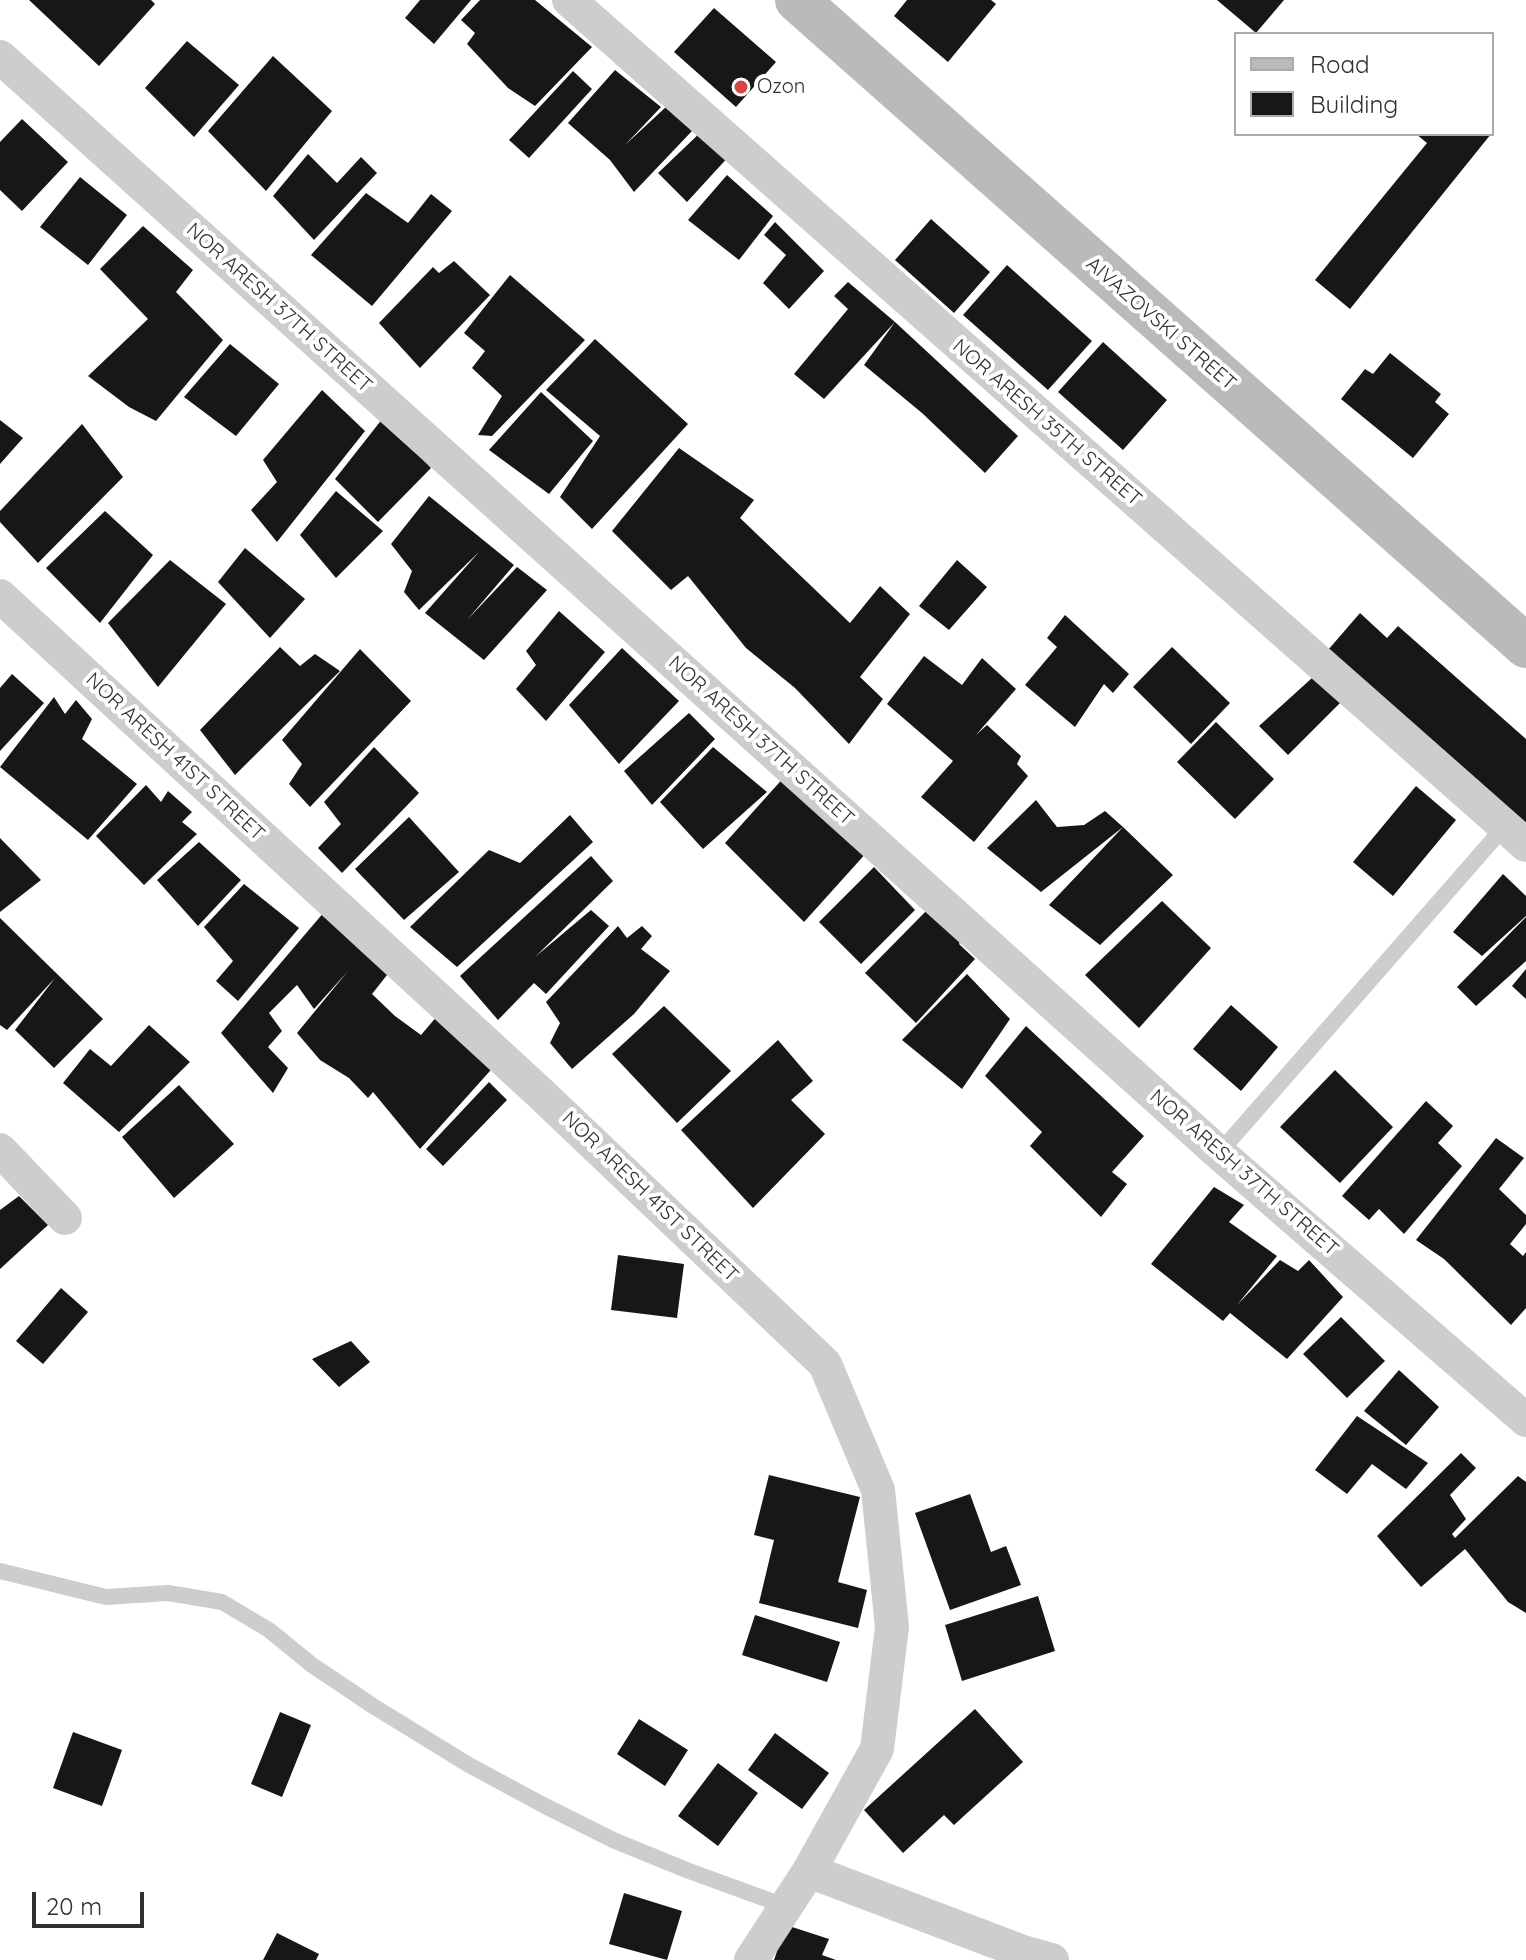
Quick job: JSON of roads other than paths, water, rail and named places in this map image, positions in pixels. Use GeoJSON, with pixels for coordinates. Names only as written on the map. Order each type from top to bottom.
{"type":"FeatureCollection","features":[{"type":"Feature","properties":{"kind":"main road","name":"AIVAZOVSKI STREET"},"geometry":{"type":"LineString","coordinates":[[797,0],[1526,646]]}},
{"type":"Feature","properties":{"kind":"street","name":"NOR ARESH 35TH STREET"},"geometry":{"type":"LineString","coordinates":[[569,0],[1515,836]]}},
{"type":"Feature","properties":{"kind":"street","name":"NOR ARESH 37TH STREET"},"geometry":{"type":"LineString","coordinates":[[0,57],[1219,1153],[1526,1420]]}},
{"type":"Feature","properties":{"kind":"street","name":"NOR ARESH 41ST STREET"},"geometry":{"type":"LineString","coordinates":[[0,596],[539,1092],[825,1364],[878,1490],[892,1627],[877,1749],[809,1871],[751,1960]]}},
{"type":"Feature","properties":{"kind":"street"},"geometry":{"type":"LineString","coordinates":[[0,1150],[65,1218]]}},
{"type":"Feature","properties":{"kind":"street"},"geometry":{"type":"LineString","coordinates":[[809,1871],[1020,1951],[1052,1960]]}},
{"type":"Feature","properties":{"kind":"lane"},"geometry":{"type":"LineString","coordinates":[[1219,1153],[1515,836]]}},
{"type":"Feature","properties":{"kind":"lane"},"geometry":{"type":"LineString","coordinates":[[0,1571],[106,1597],[168,1593],[222,1602],[269,1630],[312,1665],[373,1706],[469,1765],[613,1840],[785,1906]]}},
{"type":"Feature","properties":{"kind":"place","name":"Ozon"},"geometry":{"type":"Point","coordinates":[741,87]}}]}
